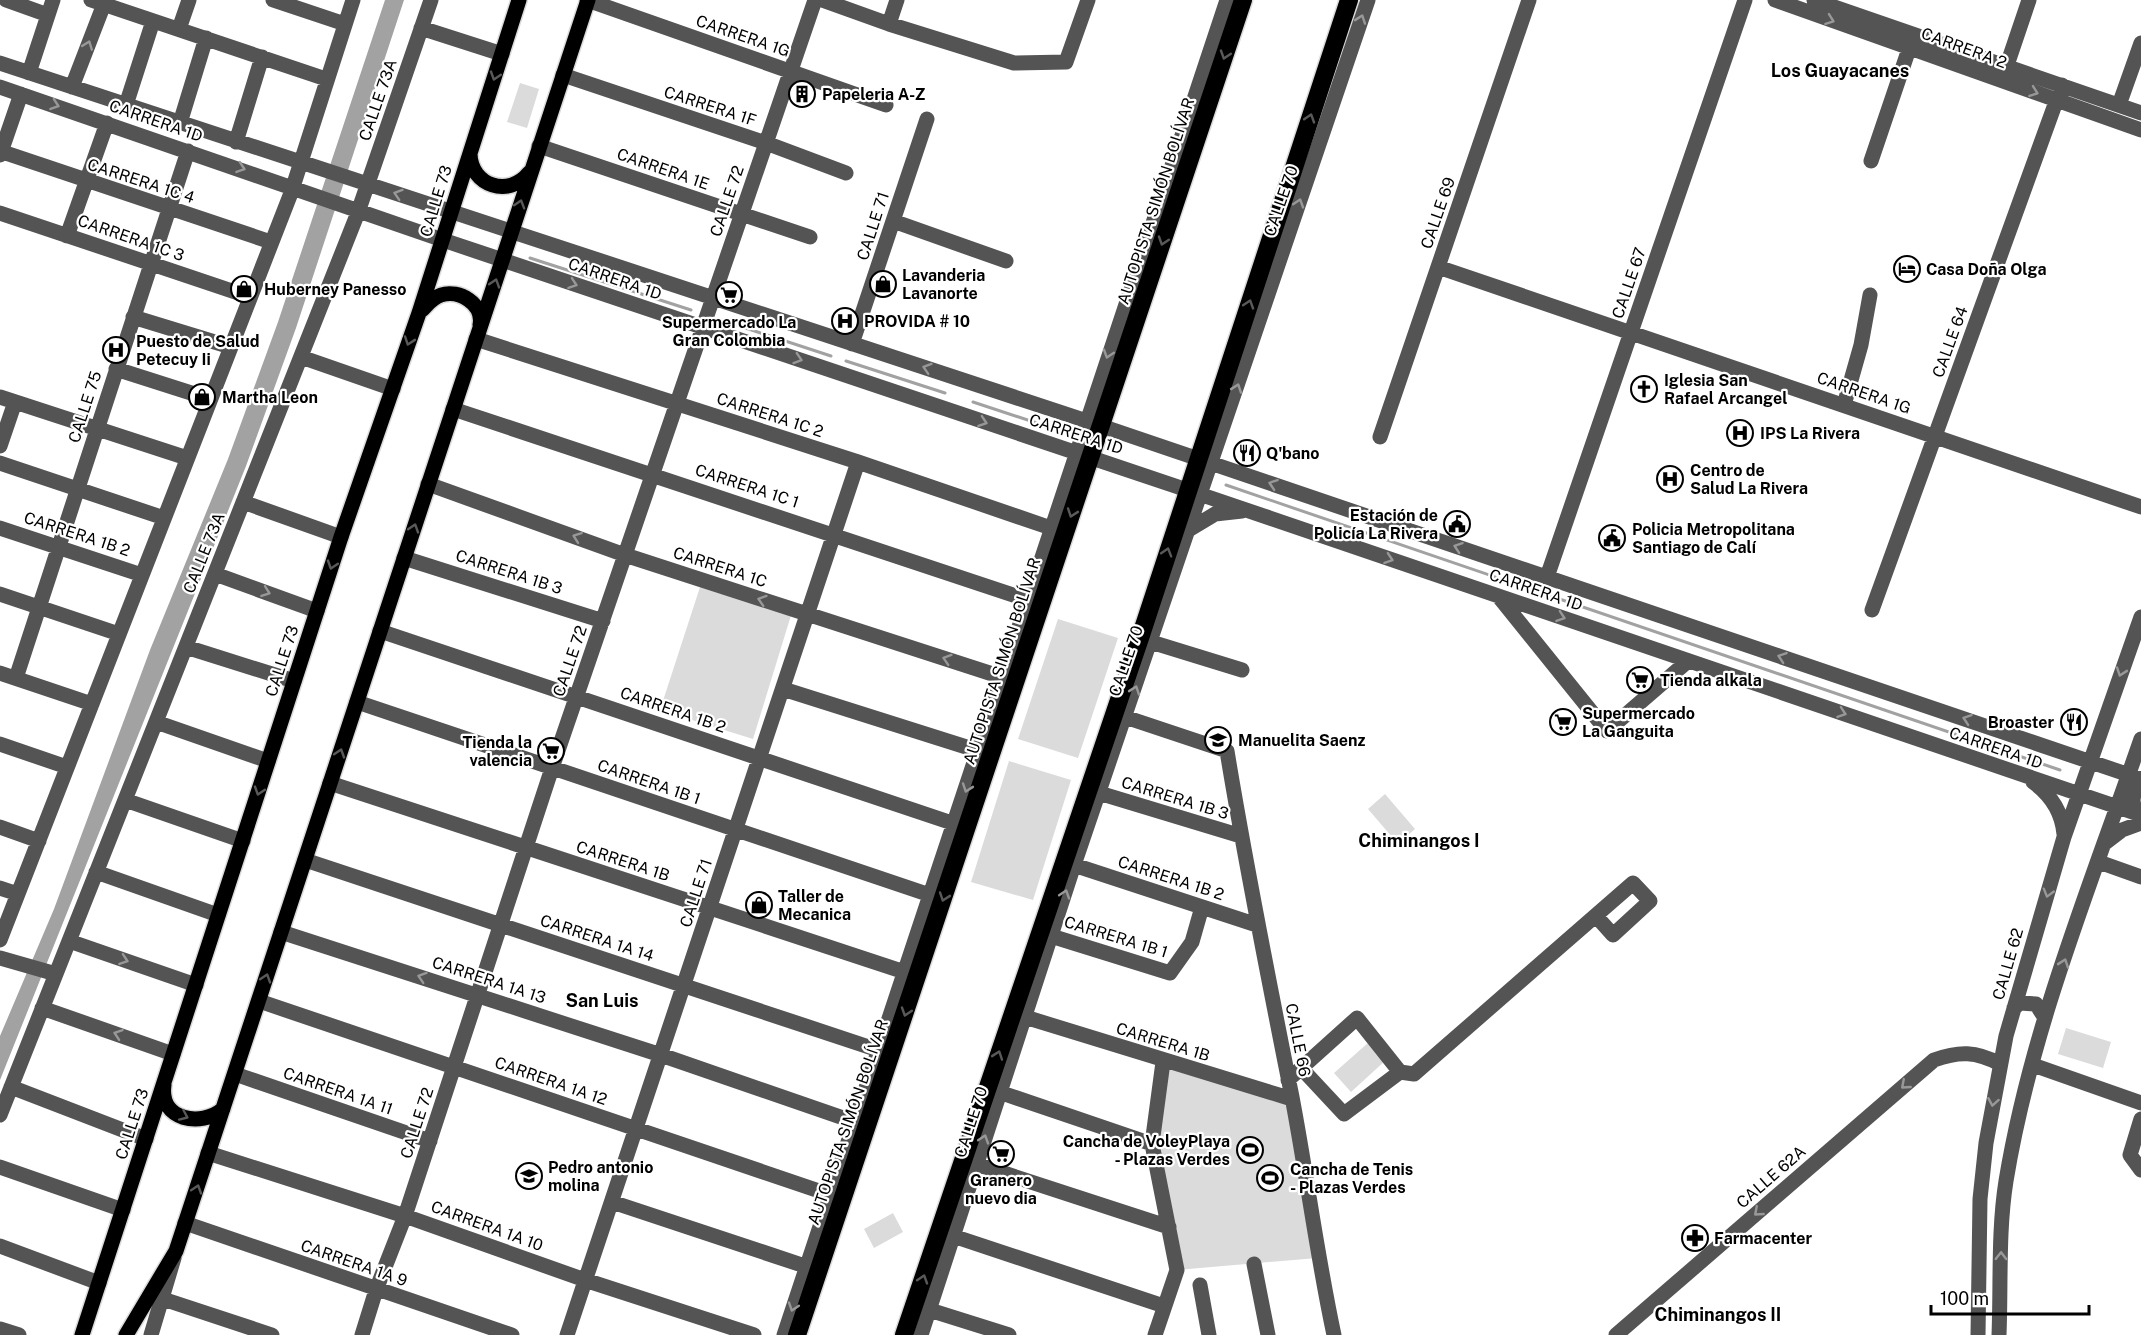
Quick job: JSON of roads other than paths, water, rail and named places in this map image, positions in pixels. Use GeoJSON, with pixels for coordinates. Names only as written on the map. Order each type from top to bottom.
{"type":"FeatureCollection","features":[{"type":"Feature","properties":{"kind":"highway","name":"AUTOPISTA SIMÓN BOLÍVAR"},"geometry":{"type":"LineString","coordinates":[[797,1335],[813,1268],[1083,455],[1124,333],[1244,0]]}},
{"type":"Feature","properties":{"kind":"highway"},"geometry":{"type":"LineString","coordinates":[[904,1335],[922,1307],[1221,414],[1349,0]]}},
{"type":"Feature","properties":{"kind":"main road","name":"CALLE 73"},"geometry":{"type":"LineString","coordinates":[[82,1335],[341,537],[419,313],[519,0]]}},
{"type":"Feature","properties":{"kind":"main road"},"geometry":{"type":"LineString","coordinates":[[126,1335],[176,1251],[587,0]]}},
{"type":"Feature","properties":{"kind":"main road"},"geometry":{"type":"LineString","coordinates":[[470,151],[474,171],[490,185],[501,187],[516,184],[531,170]]}},
{"type":"Feature","properties":{"kind":"main road"},"geometry":{"type":"LineString","coordinates":[[419,313],[437,296],[448,293],[460,294],[470,300],[477,309],[481,320],[478,335]]}},
{"type":"Feature","properties":{"kind":"main road"},"geometry":{"type":"LineString","coordinates":[[164,1082],[166,1101],[178,1115],[197,1121],[216,1115],[223,1109]]}},
{"type":"Feature","properties":{"kind":"street"},"geometry":{"type":"LineString","coordinates":[[6,0],[51,7],[29,72]]}},
{"type":"Feature","properties":{"kind":"street"},"geometry":{"type":"LineString","coordinates":[[179,29],[189,0]]}},
{"type":"Feature","properties":{"kind":"street"},"geometry":{"type":"LineString","coordinates":[[273,0],[345,24]]}},
{"type":"Feature","properties":{"kind":"street"},"geometry":{"type":"LineString","coordinates":[[0,940],[293,186],[353,0]]}},
{"type":"Feature","properties":{"kind":"street","name":"CALLE 73A"},"geometry":{"type":"LineString","coordinates":[[0,1115],[42,1008],[53,973],[69,940],[359,211],[431,0]]}},
{"type":"Feature","properties":{"kind":"street","name":"CARRERA 1G"},"geometry":{"type":"LineString","coordinates":[[587,0],[886,105]]}},
{"type":"Feature","properties":{"kind":"street","name":"CALLE 72"},"geometry":{"type":"LineString","coordinates":[[362,1335],[376,1290],[405,1216],[552,768],[814,0]]}},
{"type":"Feature","properties":{"kind":"street"},"geometry":{"type":"LineString","coordinates":[[822,0],[889,24],[1014,63],[1066,62],[1088,0]]}},
{"type":"Feature","properties":{"kind":"street"},"geometry":{"type":"LineString","coordinates":[[889,24],[897,0]]}},
{"type":"Feature","properties":{"kind":"street"},"geometry":{"type":"LineString","coordinates":[[1124,333],[1227,0]]}},
{"type":"Feature","properties":{"kind":"street","name":"CALLE 70"},"geometry":{"type":"LineString","coordinates":[[1221,414],[1368,0]]}},
{"type":"Feature","properties":{"kind":"street","name":"CALLE 69"},"geometry":{"type":"LineString","coordinates":[[1380,437],[1529,0]]}},
{"type":"Feature","properties":{"kind":"street","name":"CALLE 67"},"geometry":{"type":"LineString","coordinates":[[1547,577],[1745,0]]}},
{"type":"Feature","properties":{"kind":"street","name":"CARRERA 2"},"geometry":{"type":"LineString","coordinates":[[1775,0],[1911,41],[2059,93],[2141,130]]}},
{"type":"Feature","properties":{"kind":"street","name":"CARRERA 2"},"geometry":{"type":"LineString","coordinates":[[1814,0],[1911,41]]}},
{"type":"Feature","properties":{"kind":"street"},"geometry":{"type":"LineString","coordinates":[[2004,74],[2029,0]]}},
{"type":"Feature","properties":{"kind":"street"},"geometry":{"type":"LineString","coordinates":[[72,87],[97,2],[326,79]]}},
{"type":"Feature","properties":{"kind":"street"},"geometry":{"type":"LineString","coordinates":[[126,105],[153,21]]}},
{"type":"Feature","properties":{"kind":"street"},"geometry":{"type":"LineString","coordinates":[[421,28],[502,54]]}},
{"type":"Feature","properties":{"kind":"street"},"geometry":{"type":"LineString","coordinates":[[180,123],[206,38]]}},
{"type":"Feature","properties":{"kind":"street"},"geometry":{"type":"LineString","coordinates":[[1870,161],[1911,41]]}},
{"type":"Feature","properties":{"kind":"street"},"geometry":{"type":"LineString","coordinates":[[2119,105],[2141,43]]}},
{"type":"Feature","properties":{"kind":"street"},"geometry":{"type":"LineString","coordinates":[[236,142],[262,57]]}},
{"type":"Feature","properties":{"kind":"street","name":"CARRERA 1D"},"geometry":{"type":"LineString","coordinates":[[0,63],[1205,461],[2135,777]]}},
{"type":"Feature","properties":{"kind":"street","name":"CARRERA 1F"},"geometry":{"type":"LineString","coordinates":[[563,75],[766,143],[846,173]]}},
{"type":"Feature","properties":{"kind":"street","name":"CARRERA 1D"},"geometry":{"type":"LineString","coordinates":[[0,87],[268,177],[442,240],[1194,492],[2027,778],[2141,814]]}},
{"type":"Feature","properties":{"kind":"street"},"geometry":{"type":"LineString","coordinates":[[0,153],[21,93]]}},
{"type":"Feature","properties":{"kind":"street","name":"CARRERA 2"},"geometry":{"type":"LineString","coordinates":[[2059,93],[2119,105],[2141,113]]}},
{"type":"Feature","properties":{"kind":"street","name":"CALLE 64"},"geometry":{"type":"LineString","coordinates":[[1872,610],[2059,93]]}},
{"type":"Feature","properties":{"kind":"street","name":"CALLE 71"},"geometry":{"type":"LineString","coordinates":[[852,344],[927,119]]}},
{"type":"Feature","properties":{"kind":"street"},"geometry":{"type":"LineString","coordinates":[[67,236],[107,123]]}},
{"type":"Feature","properties":{"kind":"street","name":"CARRERA 1E"},"geometry":{"type":"LineString","coordinates":[[540,147],[810,237]]}},
{"type":"Feature","properties":{"kind":"street","name":"CALLE 75"},"geometry":{"type":"LineString","coordinates":[[15,678],[188,151]]}},
{"type":"Feature","properties":{"kind":"street","name":"CARRERA 1C 4"},"geometry":{"type":"LineString","coordinates":[[0,153],[271,242]]}},
{"type":"Feature","properties":{"kind":"street"},"geometry":{"type":"LineString","coordinates":[[268,177],[275,169],[275,154]]}},
{"type":"Feature","properties":{"kind":"street","name":"CARRERA 1C 3"},"geometry":{"type":"LineString","coordinates":[[0,213],[250,297]]}},
{"type":"Feature","properties":{"kind":"street"},"geometry":{"type":"LineString","coordinates":[[893,221],[1006,261]]}},
{"type":"Feature","properties":{"kind":"street","name":"CARRERA 1G"},"geometry":{"type":"LineString","coordinates":[[1438,267],[2141,507]]}},
{"type":"Feature","properties":{"kind":"street"},"geometry":{"type":"LineString","coordinates":[[1844,405],[1861,345],[1869,295]]}},
{"type":"Feature","properties":{"kind":"street"},"geometry":{"type":"LineString","coordinates":[[133,317],[231,347]]}},
{"type":"Feature","properties":{"kind":"street","name":"CARRERA 1C 2"},"geometry":{"type":"LineString","coordinates":[[478,335],[677,404],[858,462],[1051,528]]}},
{"type":"Feature","properties":{"kind":"street"},"geometry":{"type":"LineString","coordinates":[[301,357],[393,389]]}},
{"type":"Feature","properties":{"kind":"street"},"geometry":{"type":"LineString","coordinates":[[116,369],[210,399]]}},
{"type":"Feature","properties":{"kind":"street"},"geometry":{"type":"LineString","coordinates":[[0,446],[7,400],[187,458]]}},
{"type":"Feature","properties":{"kind":"street","name":"CARRERA 1C 1"},"geometry":{"type":"LineString","coordinates":[[453,409],[653,473],[1028,600]]}},
{"type":"Feature","properties":{"kind":"street"},"geometry":{"type":"LineString","coordinates":[[784,1335],[813,1268],[831,1195],[878,1050],[980,751],[1009,679],[1028,600],[1051,528],[1083,455]]}},
{"type":"Feature","properties":{"kind":"street","name":"CALLE 71"},"geometry":{"type":"LineString","coordinates":[[567,1335],[858,462]]}},
{"type":"Feature","properties":{"kind":"street"},"geometry":{"type":"LineString","coordinates":[[0,463],[164,518]]}},
{"type":"Feature","properties":{"kind":"street","name":"CARRERA 1C"},"geometry":{"type":"LineString","coordinates":[[428,484],[626,555],[1009,679]]}},
{"type":"Feature","properties":{"kind":"street","name":"CALLE 70"},"geometry":{"type":"LineString","coordinates":[[921,1335],[922,1307],[953,1236],[1099,793],[1119,716],[1152,642],[1190,529],[1194,492]]}},
{"type":"Feature","properties":{"kind":"street"},"geometry":{"type":"LineString","coordinates":[[243,502],[341,537]]}},
{"type":"Feature","properties":{"kind":"street"},"geometry":{"type":"LineString","coordinates":[[1190,529],[1215,514],[1235,511],[1254,513]]}},
{"type":"Feature","properties":{"kind":"street","name":"CARRERA 1B 2"},"geometry":{"type":"LineString","coordinates":[[0,528],[142,575]]}},
{"type":"Feature","properties":{"kind":"street","name":"CARRERA 1B 3"},"geometry":{"type":"LineString","coordinates":[[404,558],[603,621]]}},
{"type":"Feature","properties":{"kind":"street"},"geometry":{"type":"LineString","coordinates":[[215,573],[317,611]]}},
{"type":"Feature","properties":{"kind":"street"},"geometry":{"type":"LineString","coordinates":[[0,594],[119,634]]}},
{"type":"Feature","properties":{"kind":"street"},"geometry":{"type":"LineString","coordinates":[[1498,596],[1607,731],[1688,661]]}},
{"type":"Feature","properties":{"kind":"street"},"geometry":{"type":"LineString","coordinates":[[1519,622],[1535,608]]}},
{"type":"Feature","properties":{"kind":"street","name":"CALLE 62"},"geometry":{"type":"LineString","coordinates":[[1978,1335],[1980,1199],[1986,1143],[2000,1064],[2064,837],[2141,616]]}},
{"type":"Feature","properties":{"kind":"street","name":"CARRERA 1B 2"},"geometry":{"type":"LineString","coordinates":[[380,631],[955,824]]}},
{"type":"Feature","properties":{"kind":"street"},"geometry":{"type":"LineString","coordinates":[[1152,642],[1242,670]]}},
{"type":"Feature","properties":{"kind":"street"},"geometry":{"type":"LineString","coordinates":[[186,646],[294,681]]}},
{"type":"Feature","properties":{"kind":"street"},"geometry":{"type":"LineString","coordinates":[[0,673],[92,704]]}},
{"type":"Feature","properties":{"kind":"street"},"geometry":{"type":"LineString","coordinates":[[783,689],[980,751]]}},
{"type":"Feature","properties":{"kind":"street","name":"CARRERA 1B 1"},"geometry":{"type":"LineString","coordinates":[[357,702],[930,895]]}},
{"type":"Feature","properties":{"kind":"street","name":"CALLE 66"},"geometry":{"type":"LineString","coordinates":[[1119,716],[1227,751],[1257,925],[1292,1099],[1317,1258],[1334,1335]]}},
{"type":"Feature","properties":{"kind":"street"},"geometry":{"type":"LineString","coordinates":[[156,722],[268,761]]}},
{"type":"Feature","properties":{"kind":"street"},"geometry":{"type":"LineString","coordinates":[[2062,752],[2083,746],[2100,733]]}},
{"type":"Feature","properties":{"kind":"street"},"geometry":{"type":"LineString","coordinates":[[1999,1335],[2002,1208],[2012,1147],[2045,1018],[2118,807],[2135,777],[2141,739]]}},
{"type":"Feature","properties":{"kind":"street"},"geometry":{"type":"LineString","coordinates":[[0,744],[67,767]]}},
{"type":"Feature","properties":{"kind":"street"},"geometry":{"type":"LineString","coordinates":[[2027,778],[2048,794],[2056,807],[2064,837]]}},
{"type":"Feature","properties":{"kind":"street","name":"CARRERA 1B"},"geometry":{"type":"LineString","coordinates":[[330,783],[905,972]]}},
{"type":"Feature","properties":{"kind":"street"},"geometry":{"type":"LineString","coordinates":[[2141,785],[2133,798],[2133,805],[2141,814]]}},
{"type":"Feature","properties":{"kind":"street","name":"CARRERA 1B 3"},"geometry":{"type":"LineString","coordinates":[[1099,793],[1241,836]]}},
{"type":"Feature","properties":{"kind":"street"},"geometry":{"type":"LineString","coordinates":[[125,800],[243,841]]}},
{"type":"Feature","properties":{"kind":"street"},"geometry":{"type":"LineString","coordinates":[[2105,843],[2122,830],[2141,823]]}},
{"type":"Feature","properties":{"kind":"street"},"geometry":{"type":"LineString","coordinates":[[0,827],[39,840]]}},
{"type":"Feature","properties":{"kind":"street","name":"CARRERA 1A 14"},"geometry":{"type":"LineString","coordinates":[[305,860],[878,1050]]}},
{"type":"Feature","properties":{"kind":"street"},"geometry":{"type":"LineString","coordinates":[[2099,862],[2141,877]]}},
{"type":"Feature","properties":{"kind":"street","name":"CARRERA 1B 2"},"geometry":{"type":"LineString","coordinates":[[1074,866],[1257,925]]}},
{"type":"Feature","properties":{"kind":"street"},"geometry":{"type":"LineString","coordinates":[[96,872],[218,915]]}},
{"type":"Feature","properties":{"kind":"street"},"geometry":{"type":"LineString","coordinates":[[0,888],[18,894]]}},
{"type":"Feature","properties":{"kind":"street","name":"CARRERA 1B 1"},"geometry":{"type":"LineString","coordinates":[[1051,936],[1170,973],[1192,942],[1202,907]]}},
{"type":"Feature","properties":{"kind":"street"},"geometry":{"type":"LineString","coordinates":[[1288,1080],[1357,1018],[1400,1072],[1414,1074],[1596,916]]}},
{"type":"Feature","properties":{"kind":"street","name":"CARRERA 1A 13"},"geometry":{"type":"LineString","coordinates":[[282,932],[661,1055],[855,1122]]}},
{"type":"Feature","properties":{"kind":"street"},"geometry":{"type":"LineString","coordinates":[[69,940],[196,985]]}},
{"type":"Feature","properties":{"kind":"street"},"geometry":{"type":"LineString","coordinates":[[1,958],[53,973]]}},
{"type":"Feature","properties":{"kind":"street","name":"CARRERA 1A 12"},"geometry":{"type":"LineString","coordinates":[[259,1001],[831,1195]]}},
{"type":"Feature","properties":{"kind":"street"},"geometry":{"type":"LineString","coordinates":[[2014,1008],[2020,1003],[2036,1004],[2045,1018]]}},
{"type":"Feature","properties":{"kind":"street"},"geometry":{"type":"LineString","coordinates":[[42,1008],[174,1054]]}},
{"type":"Feature","properties":{"kind":"street","name":"CARRERA 1B"},"geometry":{"type":"LineString","coordinates":[[1025,1017],[1163,1062],[1292,1099]]}},
{"type":"Feature","properties":{"kind":"street","name":"CALLE 62A"},"geometry":{"type":"LineString","coordinates":[[1616,1335],[1934,1060],[1953,1053],[1976,1053],[2000,1064]]}},
{"type":"Feature","properties":{"kind":"street"},"geometry":{"type":"LineString","coordinates":[[1155,1335],[1177,1270],[1152,1144],[1163,1062]]}},
{"type":"Feature","properties":{"kind":"street"},"geometry":{"type":"LineString","coordinates":[[2032,1065],[2141,1103]]}},
{"type":"Feature","properties":{"kind":"street"},"geometry":{"type":"LineString","coordinates":[[1302,1069],[1344,1114],[1400,1072]]}},
{"type":"Feature","properties":{"kind":"street","name":"CARRERA 1A 11"},"geometry":{"type":"LineString","coordinates":[[235,1074],[430,1141]]}},
{"type":"Feature","properties":{"kind":"street"},"geometry":{"type":"LineString","coordinates":[[11,1087],[146,1139]]}},
{"type":"Feature","properties":{"kind":"street"},"geometry":{"type":"LineString","coordinates":[[999,1092],[1152,1144]]}},
{"type":"Feature","properties":{"kind":"street"},"geometry":{"type":"LineString","coordinates":[[2141,1119],[2130,1155],[2141,1170]]}},
{"type":"Feature","properties":{"kind":"street"},"geometry":{"type":"LineString","coordinates":[[1986,1143],[1998,1150],[2012,1147]]}},
{"type":"Feature","properties":{"kind":"street","name":"CARRERA 1A 10"},"geometry":{"type":"LineString","coordinates":[[208,1153],[405,1216],[585,1280],[754,1335]]}},
{"type":"Feature","properties":{"kind":"street"},"geometry":{"type":"LineString","coordinates":[[976,1164],[1169,1227]]}},
{"type":"Feature","properties":{"kind":"street"},"geometry":{"type":"LineString","coordinates":[[0,1167],[123,1210]]}},
{"type":"Feature","properties":{"kind":"street"},"geometry":{"type":"LineString","coordinates":[[612,1202],[813,1268]]}},
{"type":"Feature","properties":{"kind":"street","name":"CARRERA 1A 9"},"geometry":{"type":"LineString","coordinates":[[185,1223],[512,1335]]}},
{"type":"Feature","properties":{"kind":"street"},"geometry":{"type":"LineString","coordinates":[[953,1236],[1164,1306]]}},
{"type":"Feature","properties":{"kind":"street"},"geometry":{"type":"LineString","coordinates":[[0,1246],[99,1283]]}},
{"type":"Feature","properties":{"kind":"street"},"geometry":{"type":"LineString","coordinates":[[151,1335],[176,1251]]}},
{"type":"Feature","properties":{"kind":"street"},"geometry":{"type":"LineString","coordinates":[[1254,1264],[1268,1335]]}},
{"type":"Feature","properties":{"kind":"street"},"geometry":{"type":"LineString","coordinates":[[1200,1285],[1209,1335]]}},
{"type":"Feature","properties":{"kind":"street"},"geometry":{"type":"LineString","coordinates":[[163,1299],[272,1335]]}},
{"type":"Feature","properties":{"kind":"street"},"geometry":{"type":"LineString","coordinates":[[922,1307],[1009,1335]]}},
{"type":"Feature","properties":{"kind":"street"},"geometry":{"type":"LineString","coordinates":[[0,1329],[19,1335]]}},
{"type":"Feature","properties":{"kind":"waterway"},"geometry":{"type":"LineString","coordinates":[[530,258],[691,310]]}},
{"type":"Feature","properties":{"kind":"waterway"},"geometry":{"type":"LineString","coordinates":[[721,320],[831,356]]}},
{"type":"Feature","properties":{"kind":"waterway"},"geometry":{"type":"LineString","coordinates":[[846,361],[945,393]]}},
{"type":"Feature","properties":{"kind":"waterway"},"geometry":{"type":"LineString","coordinates":[[973,402],[1055,429]]}},
{"type":"Feature","properties":{"kind":"waterway"},"geometry":{"type":"LineString","coordinates":[[1226,485],[2060,770]]}},
{"type":"Feature","properties":{"kind":"place","name":"Papeleria A-Z"},"geometry":{"type":"Point","coordinates":[802,94]}},
{"type":"Feature","properties":{"kind":"place","name":"Casa Doña Olga"},"geometry":{"type":"Point","coordinates":[1907,269]}},
{"type":"Feature","properties":{"kind":"place","name":"Lavanderia Lavanorte"},"geometry":{"type":"Point","coordinates":[883,284]}},
{"type":"Feature","properties":{"kind":"place","name":"Huberney Panesso"},"geometry":{"type":"Point","coordinates":[244,289]}},
{"type":"Feature","properties":{"kind":"place","name":"Supermercado La Gran Colombia"},"geometry":{"type":"Point","coordinates":[729,295]}},
{"type":"Feature","properties":{"kind":"place","name":"PROVIDA # 10"},"geometry":{"type":"Point","coordinates":[845,321]}},
{"type":"Feature","properties":{"kind":"place","name":"Puesto de Salud Petecuy Ii"},"geometry":{"type":"Point","coordinates":[116,350]}},
{"type":"Feature","properties":{"kind":"place","name":"Iglesia San Rafael Arcangel"},"geometry":{"type":"Point","coordinates":[1644,389]}},
{"type":"Feature","properties":{"kind":"place","name":"Martha Leon"},"geometry":{"type":"Point","coordinates":[202,397]}},
{"type":"Feature","properties":{"kind":"place","name":"IPS La Rivera"},"geometry":{"type":"Point","coordinates":[1740,433]}},
{"type":"Feature","properties":{"kind":"place","name":"Q'bano"},"geometry":{"type":"Point","coordinates":[1247,453]}},
{"type":"Feature","properties":{"kind":"place","name":"Centro de Salud La Rivera"},"geometry":{"type":"Point","coordinates":[1670,479]}},
{"type":"Feature","properties":{"kind":"place","name":"Estación de Policía La Rivera"},"geometry":{"type":"Point","coordinates":[1457,524]}},
{"type":"Feature","properties":{"kind":"place","name":"Policia Metropolitana Santiago de Calí"},"geometry":{"type":"Point","coordinates":[1612,538]}},
{"type":"Feature","properties":{"kind":"place","name":"Tienda alkala"},"geometry":{"type":"Point","coordinates":[1640,680]}},
{"type":"Feature","properties":{"kind":"place","name":"Supermercado La Ganguita"},"geometry":{"type":"Point","coordinates":[1563,722]}},
{"type":"Feature","properties":{"kind":"place","name":"Broaster"},"geometry":{"type":"Point","coordinates":[2074,722]}},
{"type":"Feature","properties":{"kind":"place","name":"Manuelita Saenz"},"geometry":{"type":"Point","coordinates":[1218,740]}},
{"type":"Feature","properties":{"kind":"place","name":"Tienda la valencia"},"geometry":{"type":"Point","coordinates":[551,751]}},
{"type":"Feature","properties":{"kind":"place","name":"Taller de Mecanica"},"geometry":{"type":"Point","coordinates":[759,905]}},
{"type":"Feature","properties":{"kind":"place","name":"Cancha de VoleyPlaya - Plazas Verdes"},"geometry":{"type":"Point","coordinates":[1250,1150]}},
{"type":"Feature","properties":{"kind":"place","name":"Granero nuevo dia"},"geometry":{"type":"Point","coordinates":[1001,1154]}},
{"type":"Feature","properties":{"kind":"place","name":"Pedro antonio molina"},"geometry":{"type":"Point","coordinates":[529,1176]}},
{"type":"Feature","properties":{"kind":"place","name":"Cancha de Tenis - Plazas Verdes"},"geometry":{"type":"Point","coordinates":[1270,1178]}},
{"type":"Feature","properties":{"kind":"place","name":"Farmacenter"},"geometry":{"type":"Point","coordinates":[1695,1238]}},
{"type":"Feature","properties":{"kind":"district","name":"Los Guayacanes"},"geometry":{"type":"Point","coordinates":[1840,70]}},
{"type":"Feature","properties":{"kind":"district","name":"Chiminangos I"},"geometry":{"type":"Point","coordinates":[1419,840]}},
{"type":"Feature","properties":{"kind":"district","name":"San Luis"},"geometry":{"type":"Point","coordinates":[602,1000]}},
{"type":"Feature","properties":{"kind":"district","name":"Chiminangos II"},"geometry":{"type":"Point","coordinates":[1718,1314]}}]}
